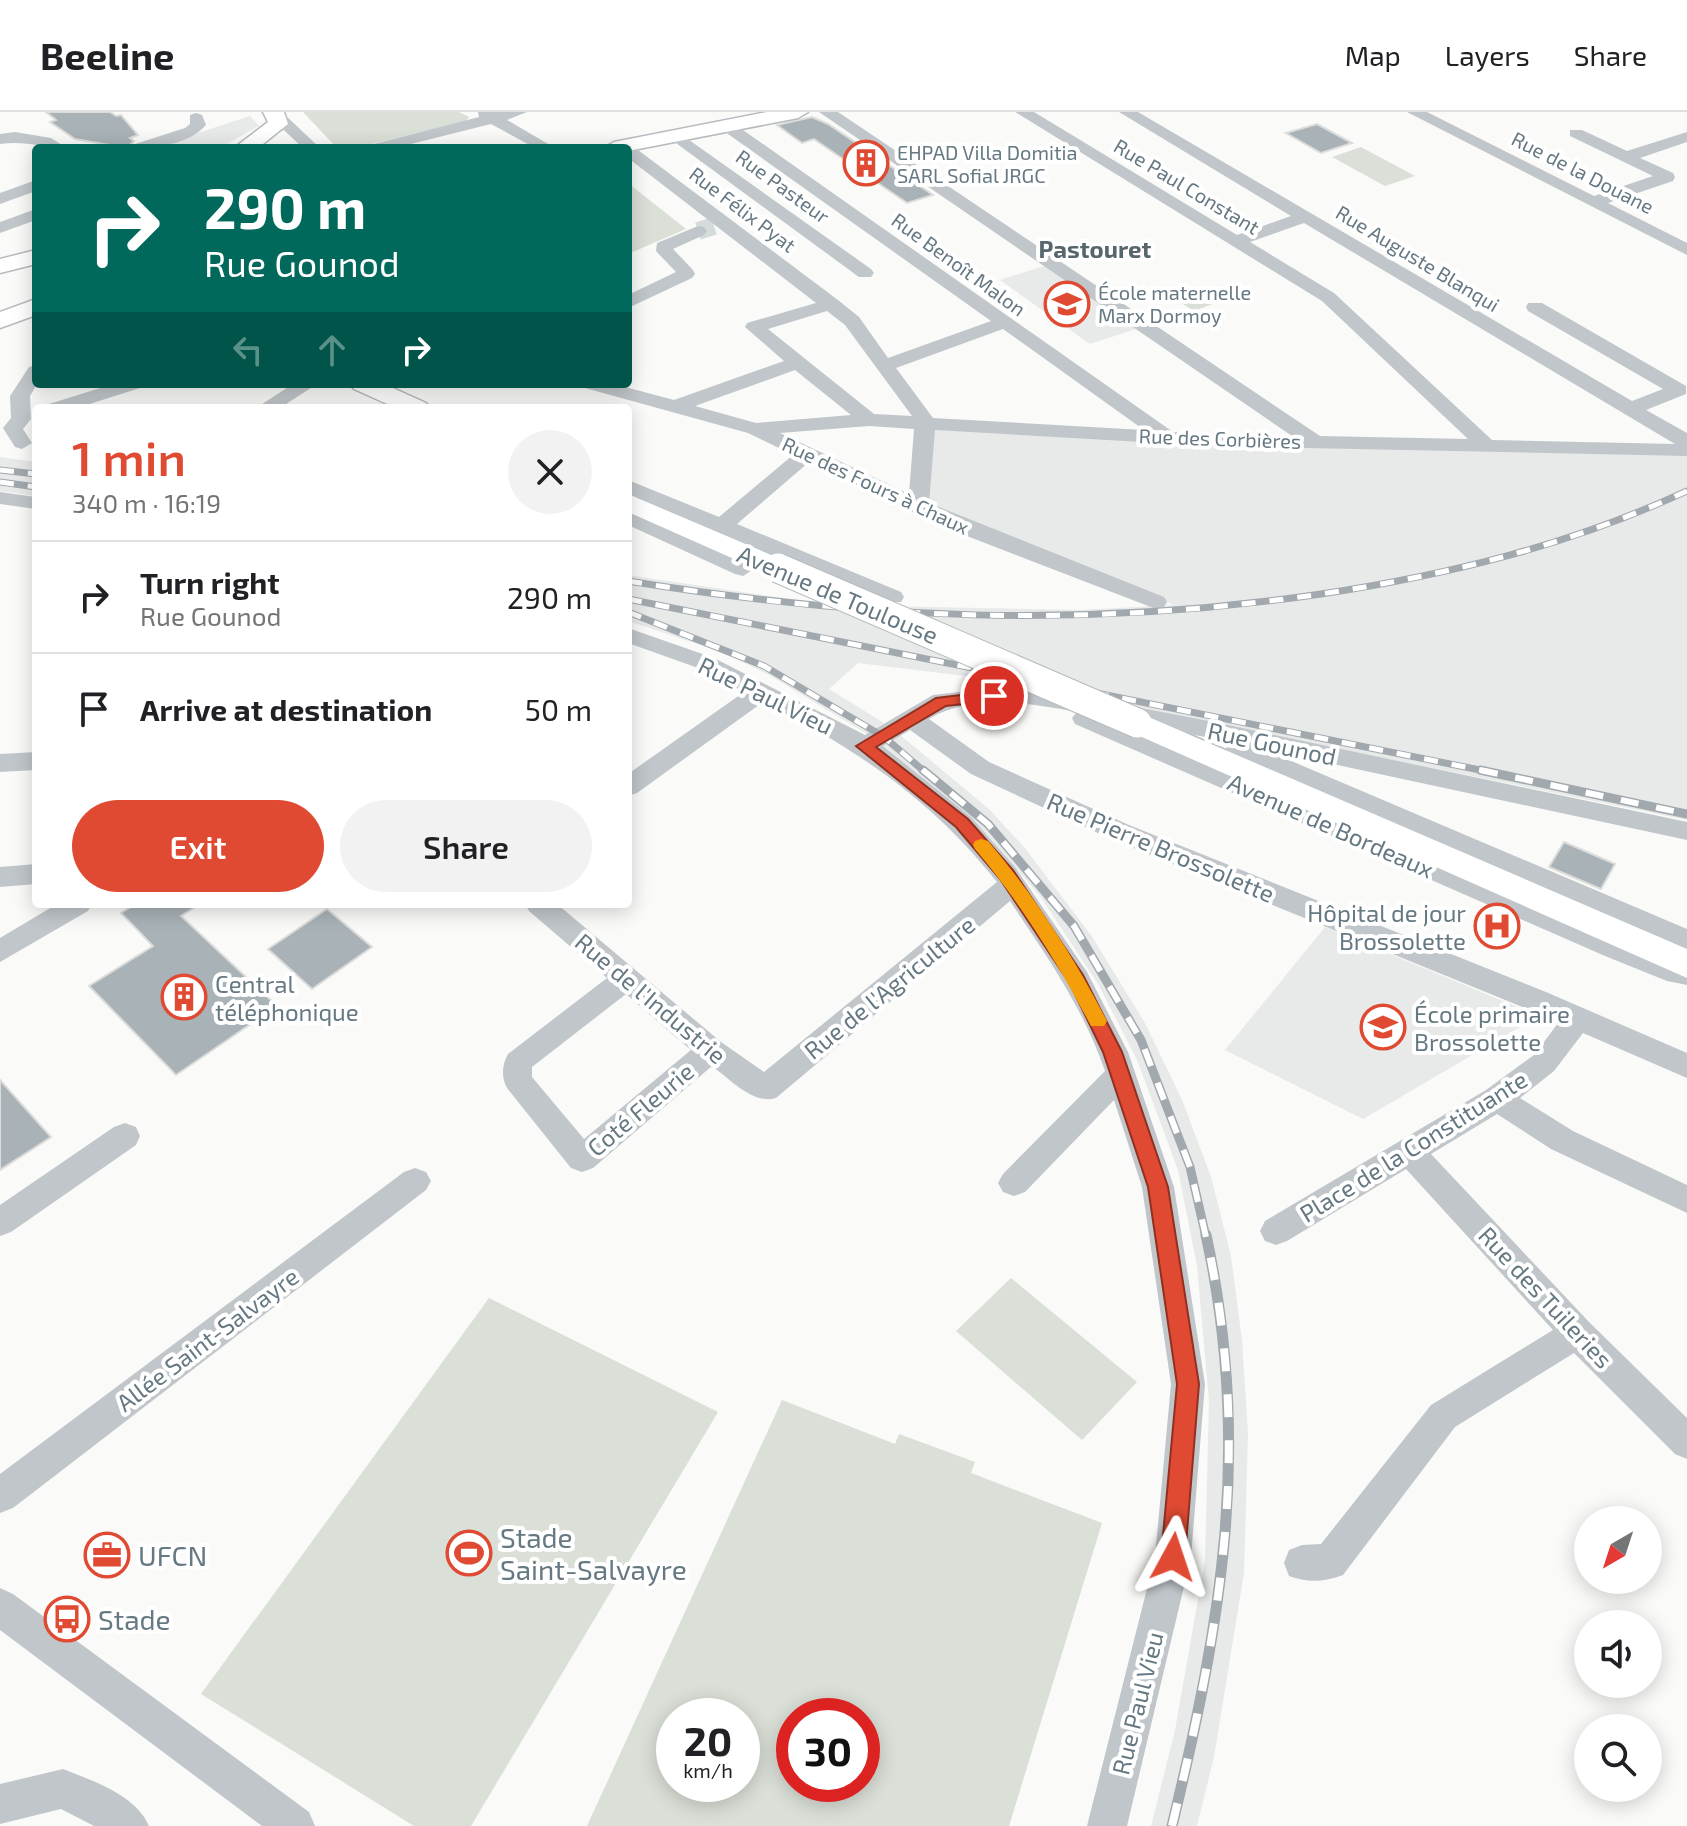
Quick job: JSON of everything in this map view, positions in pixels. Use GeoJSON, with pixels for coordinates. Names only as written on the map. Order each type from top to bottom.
{"type":"FeatureCollection","features":[{"type":"Feature","properties":{"kind":"main road"},"geometry":{"type":"LineString","coordinates":[[632,146],[798,112]]}},
{"type":"Feature","properties":{"kind":"main road"},"geometry":{"type":"LineString","coordinates":[[251,144],[278,124],[275,114]]}},
{"type":"Feature","properties":{"kind":"main road"},"geometry":{"type":"LineString","coordinates":[[0,266],[30,247]]}},
{"type":"Feature","properties":{"kind":"main road"},"geometry":{"type":"LineString","coordinates":[[0,321],[32,311]]}},
{"type":"Feature","properties":{"kind":"main road"},"geometry":{"type":"LineString","coordinates":[[374,388],[408,404]]}},
{"type":"Feature","properties":{"kind":"main road","name":"Avenue de Toulouse"},"geometry":{"type":"LineString","coordinates":[[632,504],[1137,723]]}},
{"type":"Feature","properties":{"kind":"main road","name":"Avenue de Bordeaux"},"geometry":{"type":"LineString","coordinates":[[1137,723],[1687,964]]}},
{"type":"Feature","properties":{"kind":"street"},"geometry":{"type":"LineString","coordinates":[[390,144],[487,116],[519,112]]}},
{"type":"Feature","properties":{"kind":"street"},"geometry":{"type":"LineString","coordinates":[[827,112],[1315,442]]}},
{"type":"Feature","properties":{"kind":"street","name":"Rue Paul Constant"},"geometry":{"type":"LineString","coordinates":[[1023,112],[1328,297],[1486,445]]}},
{"type":"Feature","properties":{"kind":"street","name":"Rue Auguste Blanqui"},"geometry":{"type":"LineString","coordinates":[[1127,112],[1687,442]]}},
{"type":"Feature","properties":{"kind":"street","name":"Rue de la Douane"},"geometry":{"type":"LineString","coordinates":[[1415,112],[1687,250]]}},
{"type":"Feature","properties":{"kind":"street"},"geometry":{"type":"LineString","coordinates":[[275,114],[308,144]]}},
{"type":"Feature","properties":{"kind":"street"},"geometry":{"type":"LineString","coordinates":[[150,144],[191,131],[198,125],[198,115]]}},
{"type":"Feature","properties":{"kind":"street"},"geometry":{"type":"LineString","coordinates":[[487,116],[540,144]]}},
{"type":"Feature","properties":{"kind":"street","name":"Rue Benoît Malon"},"geometry":{"type":"LineString","coordinates":[[727,126],[1166,436]]}},
{"type":"Feature","properties":{"kind":"street"},"geometry":{"type":"LineString","coordinates":[[1576,133],[1687,186]]}},
{"type":"Feature","properties":{"kind":"street","name":"Rue Pasteur"},"geometry":{"type":"LineString","coordinates":[[675,135],[865,273]]}},
{"type":"Feature","properties":{"kind":"street"},"geometry":{"type":"LineString","coordinates":[[0,139],[16,136],[51,144]]}},
{"type":"Feature","properties":{"kind":"street"},"geometry":{"type":"LineString","coordinates":[[1626,157],[1687,137]]}},
{"type":"Feature","properties":{"kind":"street"},"geometry":{"type":"LineString","coordinates":[[20,154],[32,150]]}},
{"type":"Feature","properties":{"kind":"street","name":"Rue Félix Pyat"},"geometry":{"type":"LineString","coordinates":[[632,156],[712,227],[831,304],[852,321],[920,411],[925,423]]}},
{"type":"Feature","properties":{"kind":"street"},"geometry":{"type":"LineString","coordinates":[[1594,202],[1667,177]]}},
{"type":"Feature","properties":{"kind":"street"},"geometry":{"type":"LineString","coordinates":[[0,199],[32,187]]}},
{"type":"Feature","properties":{"kind":"street"},"geometry":{"type":"LineString","coordinates":[[0,230],[32,216]]}},
{"type":"Feature","properties":{"kind":"street"},"geometry":{"type":"LineString","coordinates":[[1236,241],[1305,217]]}},
{"type":"Feature","properties":{"kind":"street"},"geometry":{"type":"LineString","coordinates":[[632,300],[686,274],[663,247],[712,227]]}},
{"type":"Feature","properties":{"kind":"street"},"geometry":{"type":"LineString","coordinates":[[0,230],[30,247]]}},
{"type":"Feature","properties":{"kind":"street"},"geometry":{"type":"LineString","coordinates":[[831,304],[754,327],[869,420]]}},
{"type":"Feature","properties":{"kind":"street"},"geometry":{"type":"LineString","coordinates":[[1535,307],[1679,390],[1630,409]]}},
{"type":"Feature","properties":{"kind":"street"},"geometry":{"type":"LineString","coordinates":[[884,366],[1003,323]]}},
{"type":"Feature","properties":{"kind":"street"},"geometry":{"type":"LineString","coordinates":[[674,407],[795,363]]}},
{"type":"Feature","properties":{"kind":"street"},"geometry":{"type":"LineString","coordinates":[[22,443],[13,428],[28,417],[10,397],[32,375]]}},
{"type":"Feature","properties":{"kind":"street"},"geometry":{"type":"LineString","coordinates":[[69,388],[91,403],[124,388]]}},
{"type":"Feature","properties":{"kind":"street"},"geometry":{"type":"LineString","coordinates":[[273,404],[300,388]]}},
{"type":"Feature","properties":{"kind":"street","name":"Rue des Fours à Chaux"},"geometry":{"type":"LineString","coordinates":[[606,388],[755,429],[918,507],[1156,602]]}},
{"type":"Feature","properties":{"kind":"street","name":"Rue des Corbières"},"geometry":{"type":"LineString","coordinates":[[755,429],[869,420],[1315,442],[1687,450]]}},
{"type":"Feature","properties":{"kind":"street"},"geometry":{"type":"LineString","coordinates":[[918,507],[925,423]]}},
{"type":"Feature","properties":{"kind":"street"},"geometry":{"type":"LineString","coordinates":[[722,526],[806,454]]}},
{"type":"Feature","properties":{"kind":"street","name":"Avenue de Toulouse"},"geometry":{"type":"LineString","coordinates":[[632,488],[893,597]]}},
{"type":"Feature","properties":{"kind":"street"},"geometry":{"type":"LineString","coordinates":[[0,498],[32,502]]}},
{"type":"Feature","properties":{"kind":"street","name":"Avenue de Toulouse"},"geometry":{"type":"LineString","coordinates":[[632,519],[743,569]]}},
{"type":"Feature","properties":{"kind":"street","name":"Rue Paul Vieu"},"geometry":{"type":"LineString","coordinates":[[632,636],[706,663],[763,690],[864,746],[962,823],[1013,884],[1077,980],[1113,1052],[1158,1187],[1188,1384],[1173,1557],[1107,1826]]}},
{"type":"Feature","properties":{"kind":"street"},"geometry":{"type":"LineString","coordinates":[[632,784],[763,690]]}},
{"type":"Feature","properties":{"kind":"street","name":"Rue Gounod"},"geometry":{"type":"LineString","coordinates":[[864,746],[942,701],[1020,693],[1182,724],[1687,831]]}},
{"type":"Feature","properties":{"kind":"street","name":"Avenue de Bordeaux"},"geometry":{"type":"LineString","coordinates":[[1020,693],[1115,731],[1615,949],[1687,974]]}},
{"type":"Feature","properties":{"kind":"street","name":"Rue Pierre Brossolette"},"geometry":{"type":"LineString","coordinates":[[911,719],[980,768],[1120,832],[1536,1000],[1687,1066]]}},
{"type":"Feature","properties":{"kind":"street","name":"Avenue de Bordeaux"},"geometry":{"type":"LineString","coordinates":[[1182,724],[1683,939],[1687,944]]}},
{"type":"Feature","properties":{"kind":"street"},"geometry":{"type":"LineString","coordinates":[[0,763],[32,761]]}},
{"type":"Feature","properties":{"kind":"street"},"geometry":{"type":"LineString","coordinates":[[0,877],[32,874]]}},
{"type":"Feature","properties":{"kind":"street","name":"Rue de l'Agriculture"},"geometry":{"type":"LineString","coordinates":[[765,1089],[1013,884]]}},
{"type":"Feature","properties":{"kind":"street"},"geometry":{"type":"LineString","coordinates":[[0,951],[71,908]]}},
{"type":"Feature","properties":{"kind":"street","name":"Rue de l'Industrie"},"geometry":{"type":"LineString","coordinates":[[544,908],[711,1050],[765,1089]]}},
{"type":"Feature","properties":{"kind":"street","name":"Coté Fleurie"},"geometry":{"type":"LineString","coordinates":[[626,978],[518,1062],[517,1080],[582,1159],[711,1050]]}},
{"type":"Feature","properties":{"kind":"street","name":"Place de la Constituante"},"geometry":{"type":"LineString","coordinates":[[1276,1231],[1497,1099],[1544,1063],[1577,1020]]}},
{"type":"Feature","properties":{"kind":"street"},"geometry":{"type":"LineString","coordinates":[[1014,1183],[1120,1074]]}},
{"type":"Feature","properties":{"kind":"street"},"geometry":{"type":"LineString","coordinates":[[1497,1099],[1562,1140],[1687,1200]]}},
{"type":"Feature","properties":{"kind":"street"},"geometry":{"type":"LineString","coordinates":[[0,1222],[125,1136]]}},
{"type":"Feature","properties":{"kind":"street","name":"Rue des Tuileries"},"geometry":{"type":"LineString","coordinates":[[1408,1150],[1577,1333],[1687,1442]]}},
{"type":"Feature","properties":{"kind":"street","name":"Allée Saint-Salvayre"},"geometry":{"type":"LineString","coordinates":[[0,1496],[415,1181]]}},
{"type":"Feature","properties":{"kind":"street"},"geometry":{"type":"LineString","coordinates":[[1302,1563],[1330,1562],[1443,1416],[1577,1333]]}},
{"type":"Feature","properties":{"kind":"street"},"geometry":{"type":"LineString","coordinates":[[0,1607],[256,1813],[295,1826]]}},
{"type":"Feature","properties":{"kind":"street"},"geometry":{"type":"LineString","coordinates":[[0,1804],[63,1789],[115,1815],[129,1826]]}},
{"type":"Feature","properties":{"kind":"shaded area"},"geometry":{"type":"Polygon","coordinates":[[[303,112],[459,112],[469,117],[466,121],[371,144],[333,144],[303,112]]]}},
{"type":"Feature","properties":{"kind":"shaded area"},"geometry":{"type":"Polygon","coordinates":[[[250,116],[259,126],[226,144],[164,144],[250,116]]]}},
{"type":"Feature","properties":{"kind":"shaded area"},"geometry":{"type":"Polygon","coordinates":[[[1361,147],[1415,176],[1385,186],[1332,157],[1361,147]]]}},
{"type":"Feature","properties":{"kind":"shaded area"},"geometry":{"type":"Polygon","coordinates":[[[632,186],[686,229],[632,252],[632,186]]]}},
{"type":"Feature","properties":{"kind":"shaded area","name":"École maternelle Marx Dormoy"},"geometry":{"type":"Polygon","coordinates":[[[1044,266],[1136,329],[1090,344],[1000,280],[1044,266]]]}},
{"type":"Feature","properties":{"kind":"shaded area"},"geometry":{"type":"Polygon","coordinates":[[[1193,287],[1218,302],[1194,311],[1160,290],[1193,287]]]}},
{"type":"Feature","properties":{"kind":"shaded area"},"geometry":{"type":"Polygon","coordinates":[[[929,425],[1687,453],[1687,820],[1007,681],[858,663],[829,689],[884,723],[867,734],[769,675],[722,652],[632,622],[632,576],[829,605],[1081,610],[1174,605],[922,504],[929,425]]]}},
{"type":"Feature","properties":{"kind":"shaded area"},"geometry":{"type":"Polygon","coordinates":[[[0,457],[32,461],[32,495],[0,491],[0,457]]]}},
{"type":"Feature","properties":{"kind":"shaded area"},"geometry":{"type":"Polygon","coordinates":[[[899,734],[990,810],[1024,847],[1091,935],[1145,1023],[1183,1102],[1211,1177],[1231,1256],[1242,1340],[1248,1434],[1244,1573],[1214,1757],[1197,1826],[1151,1826],[1175,1730],[1205,1560],[1209,1401],[1197,1266],[1178,1170],[1137,1060],[1098,984],[1040,896],[982,829],[882,744],[899,734]]]}},
{"type":"Feature","properties":{"kind":"shaded area","name":"École primaire Brossolette"},"geometry":{"type":"Polygon","coordinates":[[[1325,927],[1532,1013],[1534,1019],[1363,1119],[1225,1050],[1325,927]]]}},
{"type":"Feature","properties":{"kind":"shaded area"},"geometry":{"type":"Polygon","coordinates":[[[1011,1278],[1137,1382],[1082,1440],[956,1331],[1011,1278]]]}},
{"type":"Feature","properties":{"kind":"shaded area","name":"Stade Saint-Salvayre"},"geometry":{"type":"Polygon","coordinates":[[[489,1298],[718,1412],[471,1826],[414,1826],[201,1694],[489,1298]]]}},
{"type":"Feature","properties":{"kind":"shaded area","name":"Stade Saint-Salvayre"},"geometry":{"type":"Polygon","coordinates":[[[782,1400],[895,1444],[899,1434],[975,1462],[971,1473],[1102,1523],[1009,1826],[587,1826],[782,1400]]]}},
{"type":"Feature","properties":{"kind":"building"},"geometry":{"type":"Polygon","coordinates":[[[46,112],[110,112],[121,115],[138,135],[130,138],[134,141],[131,144],[104,144],[75,139],[50,122],[56,120],[46,112]]]}},
{"type":"Feature","properties":{"kind":"building","name":"EHPAD Villa Domitia SARL Sofial JRGC"},"geometry":{"type":"Polygon","coordinates":[[[812,117],[828,124],[933,195],[907,203],[814,139],[802,143],[777,125],[812,117]]]}},
{"type":"Feature","properties":{"kind":"building"},"geometry":{"type":"Polygon","coordinates":[[[1317,124],[1352,143],[1321,153],[1286,133],[1317,124]]]}},
{"type":"Feature","properties":{"kind":"building"},"geometry":{"type":"Polygon","coordinates":[[[1564,842],[1615,864],[1601,889],[1549,867],[1564,842]]]}},
{"type":"Feature","properties":{"kind":"building","name":"Central téléphonique"},"geometry":{"type":"Polygon","coordinates":[[[129,908],[194,908],[181,916],[277,1006],[176,1075],[89,986],[153,946],[121,913],[129,908]]]}},
{"type":"Feature","properties":{"kind":"building"},"geometry":{"type":"Polygon","coordinates":[[[327,909],[372,947],[312,989],[268,949],[327,909]]]}},
{"type":"Feature","properties":{"kind":"building"},"geometry":{"type":"Polygon","coordinates":[[[0,1080],[51,1137],[0,1170],[0,1080]]]}},
{"type":"Feature","properties":{"kind":"tunnel"},"geometry":{"type":"LineString","coordinates":[[698,231],[714,226]]}},
{"type":"Feature","properties":{"kind":"railway"},"geometry":{"type":"LineString","coordinates":[[0,470],[32,474]]}},
{"type":"Feature","properties":{"kind":"railway"},"geometry":{"type":"LineString","coordinates":[[0,482],[32,486]]}},
{"type":"Feature","properties":{"kind":"railway"},"geometry":{"type":"LineString","coordinates":[[632,582],[803,604],[974,615],[1146,612],[1233,605],[1368,586],[1508,556],[1598,527],[1687,491]]}},
{"type":"Feature","properties":{"kind":"railway"},"geometry":{"type":"LineString","coordinates":[[632,600],[1490,772]]}},
{"type":"Feature","properties":{"kind":"railway"},"geometry":{"type":"LineString","coordinates":[[632,614],[764,666],[884,737],[925,772]]}},
{"type":"Feature","properties":{"kind":"railway"},"geometry":{"type":"LineString","coordinates":[[923,770],[988,824],[1074,926],[1141,1040],[1190,1167],[1206,1237]]}},
{"type":"Feature","properties":{"kind":"railway"},"geometry":{"type":"LineString","coordinates":[[1480,770],[1687,814]]}},
{"type":"Feature","properties":{"kind":"railway"},"geometry":{"type":"LineString","coordinates":[[1172,1826],[1205,1676],[1225,1532],[1229,1461],[1227,1388],[1220,1313],[1206,1235]]}},
{"type":"Feature","properties":{"kind":"slow traffic"},"geometry":{"type":"LineString","coordinates":[[981,845],[1006,874],[1077,980],[1098,1021]]}},
{"type":"Feature","properties":{"kind":"place","name":"EHPAD Villa Domitia SARL Sofial JRGC"},"geometry":{"type":"Point","coordinates":[866,163]}},
{"type":"Feature","properties":{"kind":"place","name":"École maternelle Marx Dormoy"},"geometry":{"type":"Point","coordinates":[1067,304]}},
{"type":"Feature","properties":{"kind":"place","name":"Hôpital de jour Brossolette"},"geometry":{"type":"Point","coordinates":[1497,926]}},
{"type":"Feature","properties":{"kind":"place","name":"Central téléphonique"},"geometry":{"type":"Point","coordinates":[184,997]}},
{"type":"Feature","properties":{"kind":"place","name":"École primaire Brossolette"},"geometry":{"type":"Point","coordinates":[1383,1027]}},
{"type":"Feature","properties":{"kind":"place","name":"Stade Saint-Salvayre"},"geometry":{"type":"Point","coordinates":[469,1553]}},
{"type":"Feature","properties":{"kind":"place","name":"UFCN"},"geometry":{"type":"Point","coordinates":[107,1555]}},
{"type":"Feature","properties":{"kind":"place","name":"Stade"},"geometry":{"type":"Point","coordinates":[67,1619]}},
{"type":"Feature","properties":{"kind":"district","name":"Pastouret"},"geometry":{"type":"Point","coordinates":[1095,248]}},
{"type":"Feature","properties":{"kind":"route"},"geometry":{"type":"LineString","coordinates":[[994,696],[942,701],[864,746],[962,823],[1006,874],[1077,980],[1113,1052],[1158,1187],[1188,1384],[1173,1557]]}}]}
